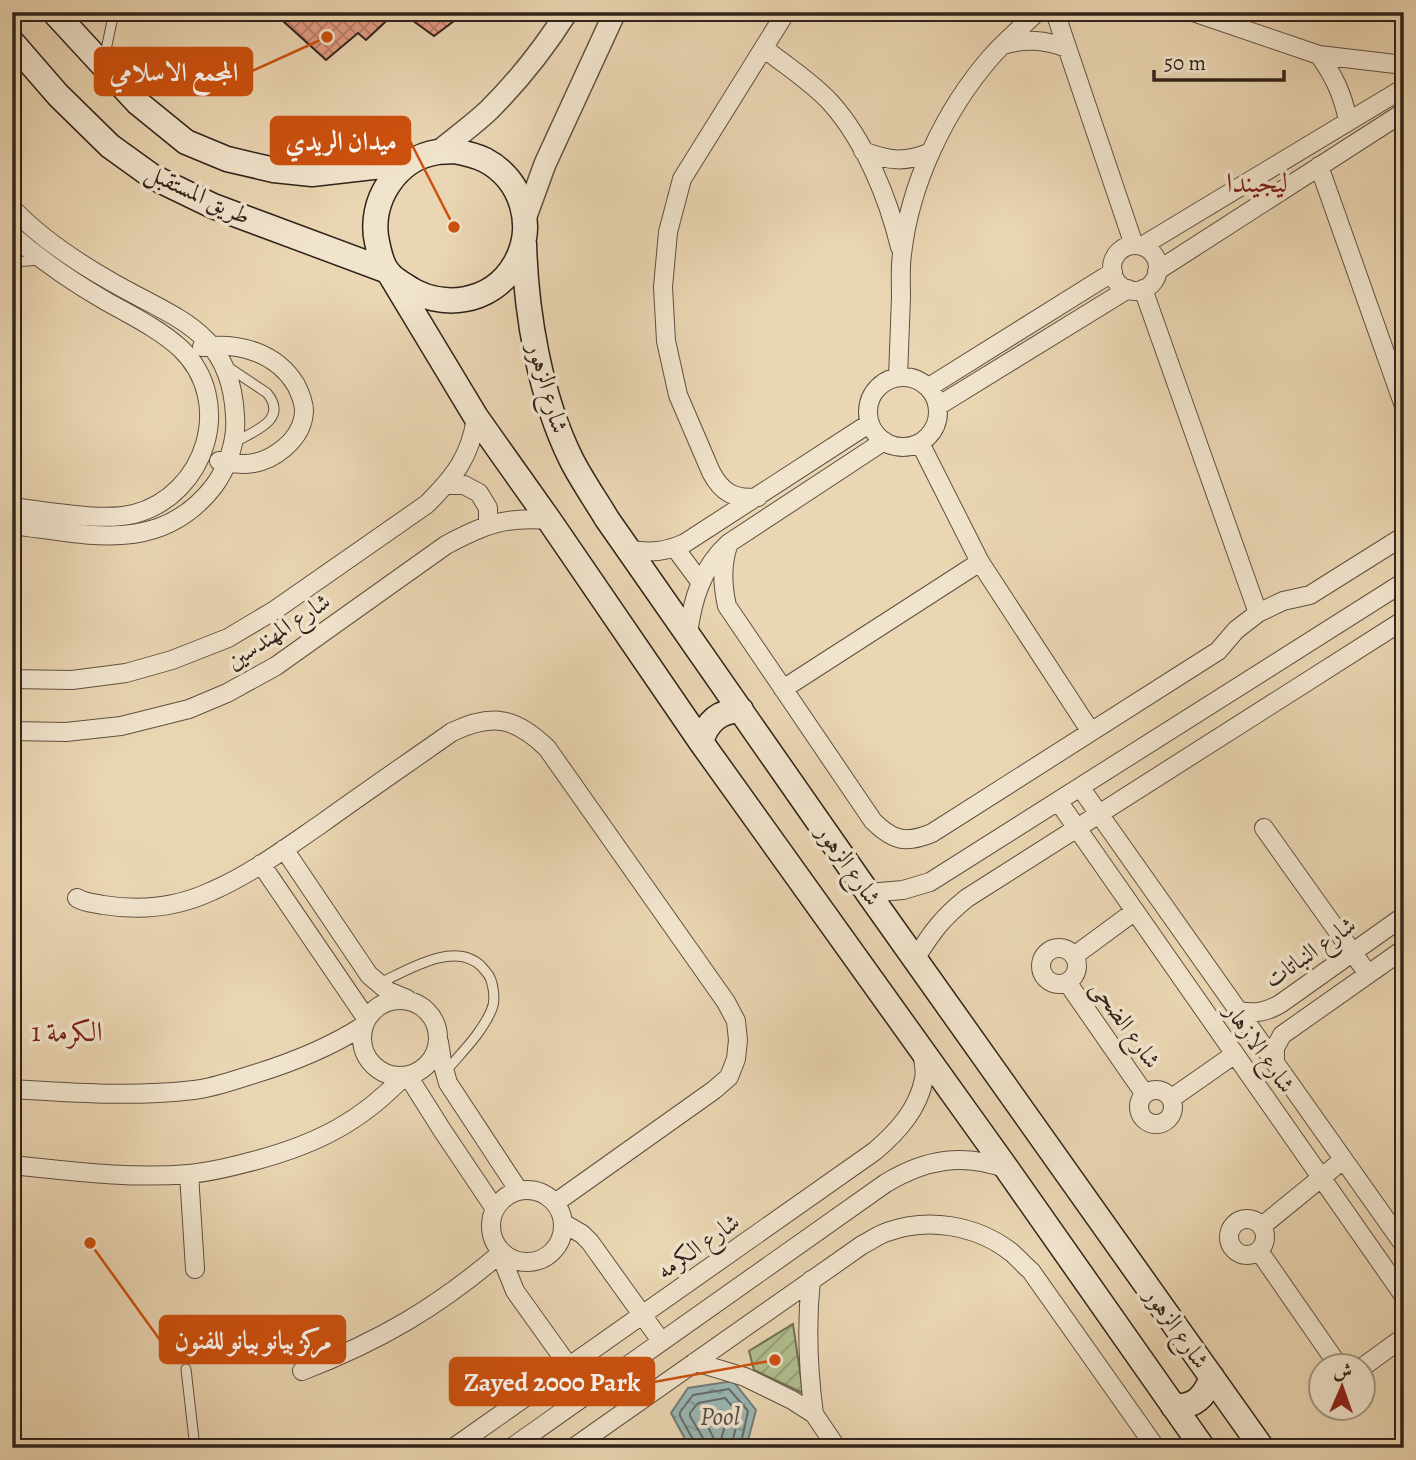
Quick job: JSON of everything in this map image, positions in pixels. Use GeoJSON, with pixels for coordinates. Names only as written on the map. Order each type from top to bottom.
{"type":"FeatureCollection","features":[{"type":"Feature","properties":{"kind":"main road","name":"طريق المستقبل"},"geometry":{"type":"LineString","coordinates":[[54,12],[138,103],[186,142],[227,159],[274,170],[312,174],[408,163]]}},
{"type":"Feature","properties":{"kind":"main road","name":"طريق المستقبل"},"geometry":{"type":"LineString","coordinates":[[12,42],[58,95],[110,146],[153,177],[213,206],[388,273]]}},
{"type":"Feature","properties":{"kind":"main road"},"geometry":{"type":"LineString","coordinates":[[438,152],[469,154],[496,167],[516,190],[525,219],[524,244],[513,268],[489,291],[457,301],[423,296],[388,273],[375,234],[379,202],[386,188],[408,163],[438,152]]}},
{"type":"Feature","properties":{"kind":"main road","name":"شارع الزهور"},"geometry":{"type":"LineString","coordinates":[[524,244],[528,314],[551,411],[571,459],[607,519],[868,893],[1262,1448]]}},
{"type":"Feature","properties":{"kind":"main road","name":"شارع الزهور"},"geometry":{"type":"LineString","coordinates":[[388,273],[476,417],[701,742],[1007,1168],[1203,1448]]}},
{"type":"Feature","properties":{"kind":"main road"},"geometry":{"type":"LineString","coordinates":[[701,742],[708,724],[715,718],[741,710]]}},
{"type":"Feature","properties":{"kind":"main road"},"geometry":{"type":"LineString","coordinates":[[1173,1406],[1182,1407],[1198,1401],[1204,1395],[1212,1377]]}},
{"type":"Feature","properties":{"kind":"street"},"geometry":{"type":"LineString","coordinates":[[438,152],[488,111],[515,82],[567,12]]}},
{"type":"Feature","properties":{"kind":"street"},"geometry":{"type":"LineString","coordinates":[[525,219],[545,164],[615,12]]}},
{"type":"Feature","properties":{"kind":"street"},"geometry":{"type":"LineString","coordinates":[[753,500],[735,496],[716,483],[678,395],[666,341],[663,286],[668,232],[682,179],[786,12]]}},
{"type":"Feature","properties":{"kind":"street"},"geometry":{"type":"LineString","coordinates":[[898,377],[902,253],[911,208],[931,152],[951,112],[971,83],[1003,45],[1037,12]]}},
{"type":"Feature","properties":{"kind":"street"},"geometry":{"type":"LineString","coordinates":[[938,406],[1135,289],[1150,285],[1155,279],[1157,263],[1149,250],[1138,245],[1055,12]]}},
{"type":"Feature","properties":{"kind":"street"},"geometry":{"type":"LineString","coordinates":[[1193,12],[1319,55],[1404,65]]}},
{"type":"Feature","properties":{"kind":"street"},"geometry":{"type":"LineString","coordinates":[[1003,45],[1018,40],[1035,40],[1067,48]]}},
{"type":"Feature","properties":{"kind":"street"},"geometry":{"type":"LineString","coordinates":[[764,48],[818,90],[848,126],[887,201],[902,253]]}},
{"type":"Feature","properties":{"kind":"street"},"geometry":{"type":"LineString","coordinates":[[1319,55],[1339,86],[1348,121]]}},
{"type":"Feature","properties":{"kind":"street"},"geometry":{"type":"LineString","coordinates":[[1135,289],[1115,280],[1112,265],[1119,251],[1138,245],[1404,88]]}},
{"type":"Feature","properties":{"kind":"street"},"geometry":{"type":"LineString","coordinates":[[1157,271],[1404,111]]}},
{"type":"Feature","properties":{"kind":"street"},"geometry":{"type":"LineString","coordinates":[[863,151],[891,160],[911,159],[931,152]]}},
{"type":"Feature","properties":{"kind":"street"},"geometry":{"type":"LineString","coordinates":[[1320,166],[1402,398]]}},
{"type":"Feature","properties":{"kind":"street"},"geometry":{"type":"LineString","coordinates":[[12,208],[78,263],[178,316],[196,330],[222,363],[235,402],[236,422],[227,462],[216,484],[181,518],[159,528],[135,535],[111,536],[18,517]]}},
{"type":"Feature","properties":{"kind":"street"},"geometry":{"type":"LineString","coordinates":[[12,236],[66,277],[165,335],[182,350],[196,369],[205,390],[209,412],[208,435],[201,457],[185,483],[162,503],[134,514],[119,516],[18,517]]}},
{"type":"Feature","properties":{"kind":"street"},"geometry":{"type":"LineString","coordinates":[[929,387],[1112,272]]}},
{"type":"Feature","properties":{"kind":"street"},"geometry":{"type":"LineString","coordinates":[[1135,289],[1258,613]]}},
{"type":"Feature","properties":{"kind":"street"},"geometry":{"type":"LineString","coordinates":[[182,350],[235,346],[267,357],[281,367],[292,380],[301,394],[304,410],[301,426],[291,441],[278,453],[263,461],[246,464],[201,457]]}},
{"type":"Feature","properties":{"kind":"street"},"geometry":{"type":"LineString","coordinates":[[898,377],[920,380],[929,387],[935,396],[939,417],[929,436],[908,447],[895,446],[878,436],[870,423],[868,411],[870,399],[877,388],[886,380],[898,377]]}},
{"type":"Feature","properties":{"kind":"street","name":"شارع المهندسين"},"geometry":{"type":"LineString","coordinates":[[12,679],[72,680],[126,673],[172,660],[228,638],[275,610],[427,504],[446,485],[462,462],[473,438],[476,417]]}},
{"type":"Feature","properties":{"kind":"street"},"geometry":{"type":"LineString","coordinates":[[629,549],[652,552],[675,548],[685,543],[870,423]]}},
{"type":"Feature","properties":{"kind":"street"},"geometry":{"type":"LineString","coordinates":[[688,635],[694,601],[709,566],[720,551],[884,441]]}},
{"type":"Feature","properties":{"kind":"street"},"geometry":{"type":"LineString","coordinates":[[920,443],[980,562],[1091,732]]}},
{"type":"Feature","properties":{"kind":"street"},"geometry":{"type":"LineString","coordinates":[[446,485],[464,485],[479,494],[488,508],[488,525]]}},
{"type":"Feature","properties":{"kind":"street"},"geometry":{"type":"LineString","coordinates":[[753,500],[761,522]]}},
{"type":"Feature","properties":{"kind":"street","name":"شارع المهندسين"},"geometry":{"type":"LineString","coordinates":[[12,731],[65,732],[121,726],[189,709],[227,693],[276,666],[446,545],[498,522],[527,518],[549,520]]}},
{"type":"Feature","properties":{"kind":"street"},"geometry":{"type":"LineString","coordinates":[[729,543],[722,570],[727,606],[873,821],[885,833],[900,840],[917,839],[932,833],[1218,651],[1236,630],[1258,613],[1283,601],[1310,595],[1404,536]]}},
{"type":"Feature","properties":{"kind":"street"},"geometry":{"type":"LineString","coordinates":[[675,548],[701,583]]}},
{"type":"Feature","properties":{"kind":"street"},"geometry":{"type":"LineString","coordinates":[[783,689],[980,562]]}},
{"type":"Feature","properties":{"kind":"street"},"geometry":{"type":"LineString","coordinates":[[868,893],[903,890],[929,882],[1404,582]]}},
{"type":"Feature","properties":{"kind":"street"},"geometry":{"type":"LineString","coordinates":[[915,959],[946,914],[967,898],[1404,620]]}},
{"type":"Feature","properties":{"kind":"street"},"geometry":{"type":"LineString","coordinates":[[77,898],[84,902],[121,908],[152,908],[210,893],[236,880],[284,849],[452,732],[471,723],[492,720],[513,723],[532,733],[547,748],[726,1002],[736,1021],[738,1040],[736,1059],[729,1077],[555,1203]]}},
{"type":"Feature","properties":{"kind":"street","name":"شارع الازهار"},"geometry":{"type":"LineString","coordinates":[[1080,787],[1404,1245]]}},
{"type":"Feature","properties":{"kind":"street","name":"شارع الازهار"},"geometry":{"type":"LineString","coordinates":[[1058,801],[1404,1296]]}},
{"type":"Feature","properties":{"kind":"street"},"geometry":{"type":"LineString","coordinates":[[1264,828],[1368,974]]}},
{"type":"Feature","properties":{"kind":"street"},"geometry":{"type":"LineString","coordinates":[[284,849],[369,975],[388,991],[422,1006],[431,1015],[437,1027],[448,1083],[519,1191]]}},
{"type":"Feature","properties":{"kind":"street"},"geometry":{"type":"LineString","coordinates":[[261,864],[365,1022]]}},
{"type":"Feature","properties":{"kind":"street","name":"شارع الضحى"},"geometry":{"type":"LineString","coordinates":[[1074,956],[1135,911]]}},
{"type":"Feature","properties":{"kind":"street","name":"شارع النباتات"},"geometry":{"type":"LineString","coordinates":[[1239,1011],[1253,1014],[1268,1011],[1404,916]]}},
{"type":"Feature","properties":{"kind":"street","name":"شارع النباتات"},"geometry":{"type":"LineString","coordinates":[[1275,1063],[1275,1048],[1282,1035],[1404,949]]}},
{"type":"Feature","properties":{"kind":"street"},"geometry":{"type":"LineString","coordinates":[[1050,950],[1068,950],[1074,956],[1077,966],[1074,975],[1067,982],[1058,984],[1049,981],[1043,974],[1043,957],[1050,950]]}},
{"type":"Feature","properties":{"kind":"street"},"geometry":{"type":"LineString","coordinates":[[1186,984],[1208,968]]}},
{"type":"Feature","properties":{"kind":"street","name":"شارع الضحى"},"geometry":{"type":"LineString","coordinates":[[1067,982],[1144,1093]]}},
{"type":"Feature","properties":{"kind":"street"},"geometry":{"type":"LineString","coordinates":[[406,1076],[391,1076],[379,1071],[369,1062],[363,1051],[361,1038],[365,1022],[374,1008],[398,999],[411,1001]]}},
{"type":"Feature","properties":{"kind":"street"},"geometry":{"type":"LineString","coordinates":[[12,1089],[108,1094],[197,1090],[299,1059],[328,1046],[365,1022]]}},
{"type":"Feature","properties":{"kind":"street"},"geometry":{"type":"LineString","coordinates":[[12,1164],[108,1174],[189,1174],[228,1168],[267,1157],[335,1132],[367,1110],[406,1076],[423,1069],[434,1056],[439,1040]]}},
{"type":"Feature","properties":{"kind":"street","name":"شارع الكرمه"},"geometry":{"type":"LineString","coordinates":[[453,1448],[875,1152],[897,1132],[914,1107],[924,1078],[922,1052]]}},
{"type":"Feature","properties":{"kind":"street","name":"شارع الضحى"},"geometry":{"type":"LineString","coordinates":[[1172,1098],[1235,1054]]}},
{"type":"Feature","properties":{"kind":"street"},"geometry":{"type":"LineString","coordinates":[[406,1076],[495,1209]]}},
{"type":"Feature","properties":{"kind":"street"},"geometry":{"type":"LineString","coordinates":[[1154,1089],[1164,1091],[1172,1098],[1174,1108],[1171,1117],[1163,1123],[1153,1124],[1144,1120],[1139,1112],[1139,1102],[1144,1093],[1154,1089]]}},
{"type":"Feature","properties":{"kind":"street"},"geometry":{"type":"LineString","coordinates":[[511,1448],[904,1172],[924,1164],[967,1159],[1007,1168]]}},
{"type":"Feature","properties":{"kind":"street"},"geometry":{"type":"LineString","coordinates":[[1262,1226],[1343,1160]]}},
{"type":"Feature","properties":{"kind":"street"},"geometry":{"type":"LineString","coordinates":[[189,1174],[195,1269]]}},
{"type":"Feature","properties":{"kind":"street"},"geometry":{"type":"LineString","coordinates":[[503,1254],[518,1261],[531,1262],[545,1258],[555,1249],[562,1237],[563,1223],[555,1203],[545,1195],[532,1191],[519,1191],[505,1198],[495,1209],[491,1224],[493,1239],[503,1254],[515,1291],[588,1393]]}},
{"type":"Feature","properties":{"kind":"street"},"geometry":{"type":"LineString","coordinates":[[1255,1220],[1262,1226],[1264,1243],[1259,1251],[1242,1255],[1230,1243],[1229,1235],[1238,1221],[1255,1220]]}},
{"type":"Feature","properties":{"kind":"street"},"geometry":{"type":"LineString","coordinates":[[563,1223],[590,1242],[661,1341]]}},
{"type":"Feature","properties":{"kind":"street"},"geometry":{"type":"LineString","coordinates":[[573,1448],[862,1245],[886,1233],[912,1226],[938,1224],[965,1229],[989,1238],[1012,1253],[1031,1271],[1156,1448]]}},
{"type":"Feature","properties":{"kind":"street"},"geometry":{"type":"LineString","coordinates":[[1259,1251],[1325,1352]]}},
{"type":"Feature","properties":{"kind":"street"},"geometry":{"type":"LineString","coordinates":[[302,1371],[363,1346],[422,1313],[503,1254]]}},
{"type":"Feature","properties":{"kind":"street"},"geometry":{"type":"LineString","coordinates":[[811,1280],[807,1334],[814,1414]]}},
{"type":"Feature","properties":{"kind":"street"},"geometry":{"type":"LineString","coordinates":[[1378,1355],[1404,1337]]}},
{"type":"Feature","properties":{"kind":"street"},"geometry":{"type":"LineString","coordinates":[[695,1362],[745,1377],[781,1394],[814,1414],[837,1448]]}},
{"type":"Feature","properties":{"kind":"street"},"geometry":{"type":"LineString","coordinates":[[599,1448],[601,1428]]}},
{"type":"Feature","properties":{"kind":"lane"},"geometry":{"type":"LineString","coordinates":[[103,64],[114,12]]}},
{"type":"Feature","properties":{"kind":"lane"},"geometry":{"type":"LineString","coordinates":[[12,262],[42,260]]}},
{"type":"Feature","properties":{"kind":"lane"},"geometry":{"type":"LineString","coordinates":[[222,363],[267,393],[274,407],[270,422],[233,443]]}},
{"type":"Feature","properties":{"kind":"lane"},"geometry":{"type":"LineString","coordinates":[[378,984],[444,956],[461,956],[477,962],[489,975],[494,991],[493,1009],[444,1073]]}},
{"type":"Feature","properties":{"kind":"lane"},"geometry":{"type":"LineString","coordinates":[[186,1369],[195,1448]]}},
{"type":"Feature","properties":{"kind":"green space"},"geometry":{"type":"Polygon","coordinates":[[[793,1324],[803,1393],[754,1370],[749,1351],[793,1324]]]}},
{"type":"Feature","properties":{"kind":"water","name":"Pool"},"geometry":{"type":"Polygon","coordinates":[[[733,1381],[756,1410],[746,1448],[690,1448],[671,1413],[688,1388],[733,1381]]]}},
{"type":"Feature","properties":{"kind":"building"},"geometry":{"type":"Polygon","coordinates":[[[273,12],[396,12],[366,40],[358,33],[326,60],[273,12]]]}},
{"type":"Feature","properties":{"kind":"building"},"geometry":{"type":"Polygon","coordinates":[[[401,12],[466,12],[434,36],[401,12]]]}},
{"type":"Feature","properties":{"kind":"place","name":"المجمع الاسلامي"},"geometry":{"type":"Point","coordinates":[327,37]}},
{"type":"Feature","properties":{"kind":"place","name":"ميدان الريدي"},"geometry":{"type":"Point","coordinates":[454,227]}},
{"type":"Feature","properties":{"kind":"place","name":"مركز بيانو بيانو للفنون"},"geometry":{"type":"Point","coordinates":[90,1243]}},
{"type":"Feature","properties":{"kind":"place","name":"Zayed 2000 Park"},"geometry":{"type":"Point","coordinates":[775,1360]}},
{"type":"Feature","properties":{"kind":"district","name":"ليجيندا"},"geometry":{"type":"Point","coordinates":[1257,182]}},
{"type":"Feature","properties":{"kind":"district","name":"الكرمة 1"},"geometry":{"type":"Point","coordinates":[67,1031]}}]}
